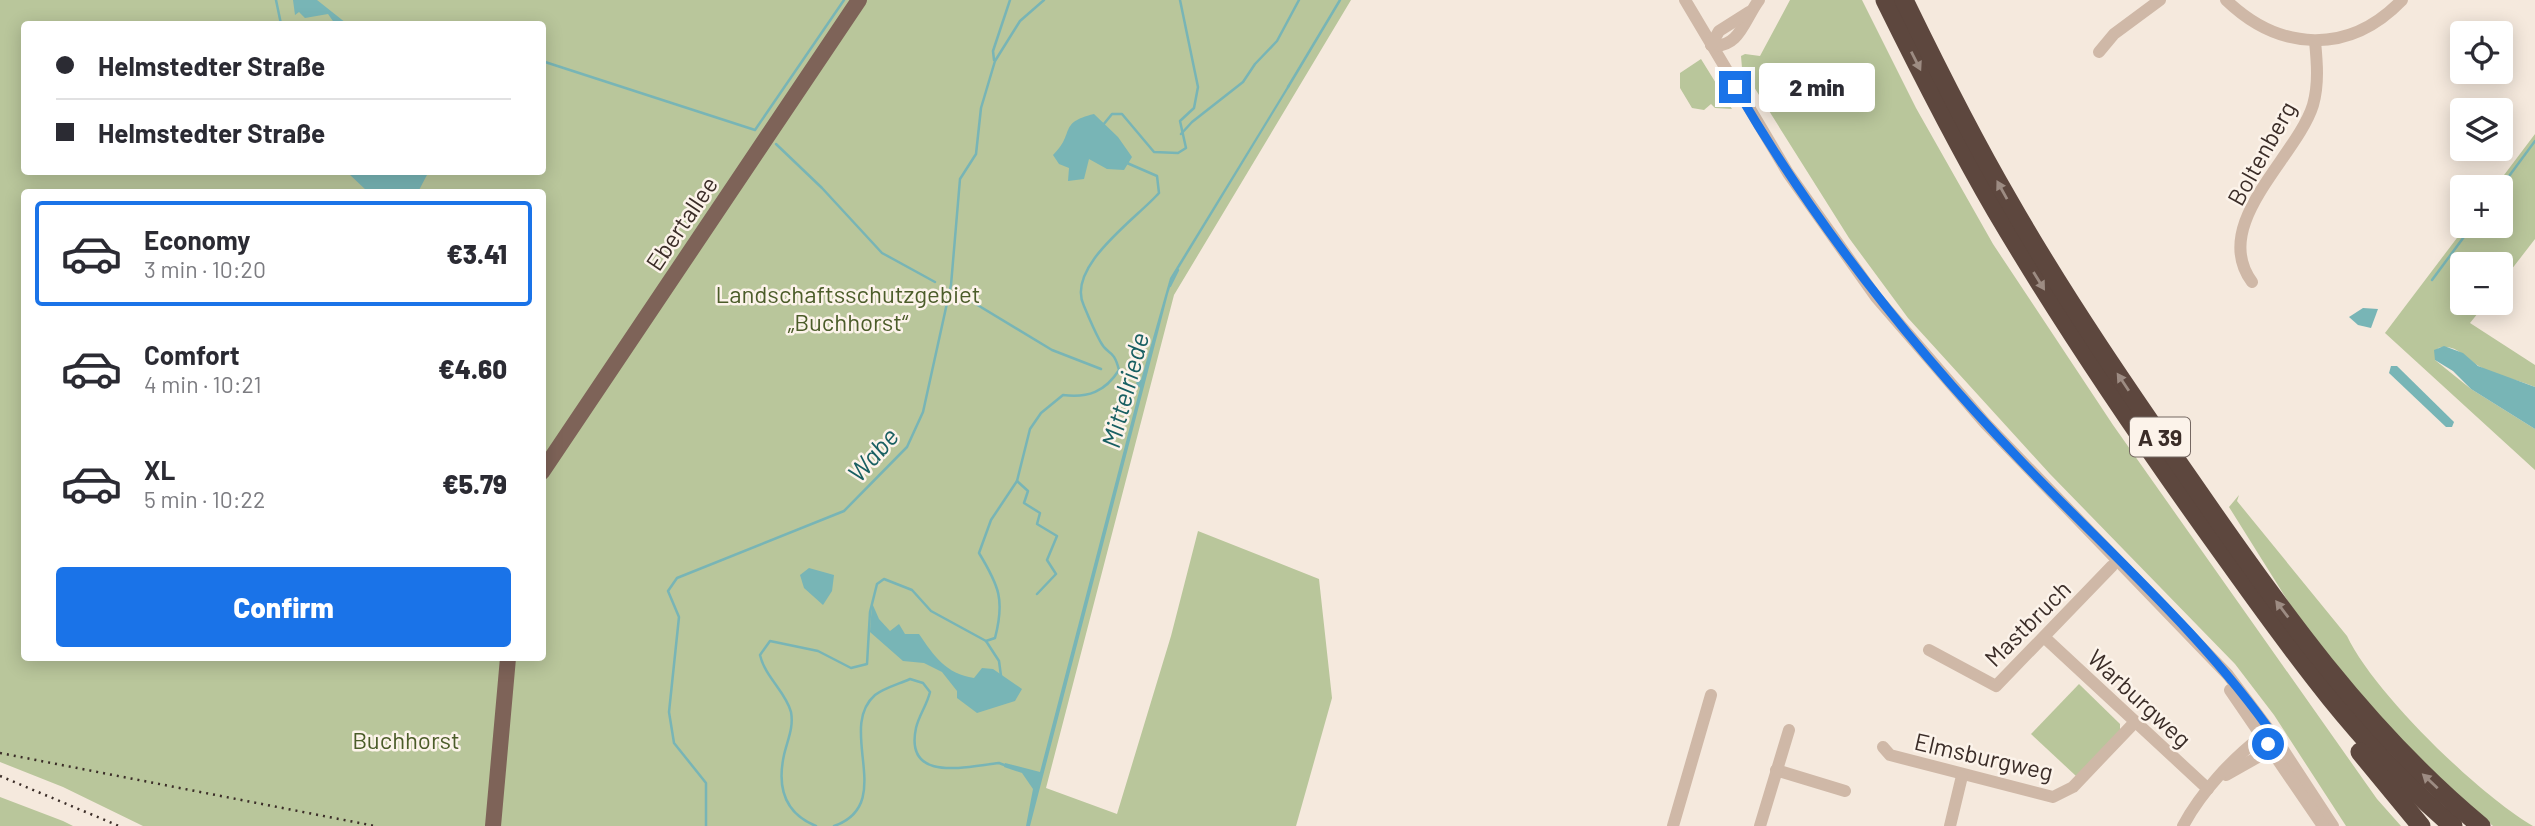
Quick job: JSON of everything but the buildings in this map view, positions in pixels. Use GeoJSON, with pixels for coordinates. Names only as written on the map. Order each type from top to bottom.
{"type":"FeatureCollection","features":[{"type":"Feature","properties":{"kind":"highway","name":"A 39"},"geometry":{"type":"LineString","coordinates":[[1885,0],[1968,161],[2038,280],[2192,511],[2320,685],[2377,755],[2453,826]]}},
{"type":"Feature","properties":{"kind":"highway","name":"A 39"},"geometry":{"type":"LineString","coordinates":[[1904,0],[1969,129],[2023,225],[2104,353],[2241,554],[2354,701],[2418,769],[2482,826]]}},
{"type":"Feature","properties":{"kind":"highway"},"geometry":{"type":"LineString","coordinates":[[2320,685],[2357,749],[2421,826]]}},
{"type":"Feature","properties":{"kind":"main road","name":"Ebertallee"},"geometry":{"type":"LineString","coordinates":[[546,466],[859,0]]}},
{"type":"Feature","properties":{"kind":"main road"},"geometry":{"type":"LineString","coordinates":[[492,826],[508,661]]}},
{"type":"Feature","properties":{"kind":"street"},"geometry":{"type":"LineString","coordinates":[[1685,0],[1819,219],[1905,334],[1985,424],[2228,675],[2333,826]]}},
{"type":"Feature","properties":{"kind":"street"},"geometry":{"type":"LineString","coordinates":[[1711,45],[1718,31],[1750,11],[1759,0]]}},
{"type":"Feature","properties":{"kind":"street"},"geometry":{"type":"LineString","coordinates":[[2099,52],[2114,34],[2160,0]]}},
{"type":"Feature","properties":{"kind":"street"},"geometry":{"type":"LineString","coordinates":[[2226,0],[2268,30],[2288,38],[2315,41],[2348,36],[2363,29],[2402,0]]}},
{"type":"Feature","properties":{"kind":"street","name":"Boltenberg"},"geometry":{"type":"LineString","coordinates":[[2252,282],[2243,270],[2241,236],[2259,192],[2304,126],[2313,105],[2317,82],[2315,41]]}},
{"type":"Feature","properties":{"kind":"street","name":"Mastbruch"},"geometry":{"type":"LineString","coordinates":[[1929,649],[1996,686],[2112,566]]}},
{"type":"Feature","properties":{"kind":"street","name":"Warburgweg"},"geometry":{"type":"LineString","coordinates":[[2044,638],[2208,789]]}},
{"type":"Feature","properties":{"kind":"street"},"geometry":{"type":"LineString","coordinates":[[2207,655],[2262,736],[2274,744],[2323,826]]}},
{"type":"Feature","properties":{"kind":"street"},"geometry":{"type":"LineString","coordinates":[[1672,826],[1711,695]]}},
{"type":"Feature","properties":{"kind":"street","name":"Elmsburgweg"},"geometry":{"type":"LineString","coordinates":[[1883,747],[1890,755],[1962,776],[2053,797],[2063,795],[2134,723]]}},
{"type":"Feature","properties":{"kind":"street"},"geometry":{"type":"LineString","coordinates":[[1760,826],[1789,730]]}},
{"type":"Feature","properties":{"kind":"street"},"geometry":{"type":"LineString","coordinates":[[2183,826],[2208,789],[2242,751],[2262,736]]}},
{"type":"Feature","properties":{"kind":"street"},"geometry":{"type":"LineString","coordinates":[[2221,777],[2274,744]]}},
{"type":"Feature","properties":{"kind":"street"},"geometry":{"type":"LineString","coordinates":[[1776,770],[1845,791]]}},
{"type":"Feature","properties":{"kind":"street"},"geometry":{"type":"LineString","coordinates":[[1950,826],[1962,776]]}},
{"type":"Feature","properties":{"kind":"green space","name":"Landschaftsschutzgebiet „Buchhorst“"},"geometry":{"type":"Polygon","coordinates":[[[0,0],[1351,0],[1174,295],[1046,788],[1117,814],[1171,636],[1198,531],[1319,579],[1332,698],[1296,826],[143,826],[63,787],[0,762],[0,0]]]}},
{"type":"Feature","properties":{"kind":"green space"},"geometry":{"type":"Polygon","coordinates":[[[1790,0],[1862,0],[1916,108],[1993,244],[2113,425],[2377,799],[2401,826],[2346,826],[2274,715],[2235,664],[2050,474],[1908,318],[1849,238],[1742,68],[1741,56],[1760,56],[1790,0]]]}},
{"type":"Feature","properties":{"kind":"green space"},"geometry":{"type":"Polygon","coordinates":[[[1701,59],[1732,109],[1715,108],[1711,104],[1704,110],[1692,108],[1680,88],[1680,73],[1701,59]]]}},
{"type":"Feature","properties":{"kind":"green space"},"geometry":{"type":"Polygon","coordinates":[[[2535,134],[2535,239],[2513,267],[2513,252],[2450,252],[2450,315],[2476,315],[2470,323],[2535,365],[2535,387],[2484,369],[2450,347],[2438,348],[2435,360],[2471,389],[2535,429],[2535,470],[2385,333],[2457,238],[2513,238],[2513,175],[2504,175],[2535,134]]]}},
{"type":"Feature","properties":{"kind":"green space"},"geometry":{"type":"Polygon","coordinates":[[[2239,495],[2237,501],[2347,636],[2360,659],[2403,713],[2457,767],[2510,811],[2533,826],[2493,826],[2412,755],[2311,638],[2229,507],[2239,495]]]}},
{"type":"Feature","properties":{"kind":"green space"},"geometry":{"type":"Polygon","coordinates":[[[2079,684],[2120,724],[2120,732],[2076,776],[2031,734],[2079,684]]]}},
{"type":"Feature","properties":{"kind":"green space"},"geometry":{"type":"Polygon","coordinates":[[[0,797],[63,821],[73,826],[0,826],[0,797]]]}},
{"type":"Feature","properties":{"kind":"water"},"geometry":{"type":"Polygon","coordinates":[[[293,0],[317,0],[343,21],[333,21],[328,14],[305,18],[299,12],[295,15],[293,0]]]}},
{"type":"Feature","properties":{"kind":"water"},"geometry":{"type":"Polygon","coordinates":[[[1288,85],[1290,86],[1173,278],[1030,826],[1026,826],[1033,789],[1022,773],[1004,767],[1005,763],[1040,772],[1140,388],[1136,384],[1137,380],[1141,380],[1170,278],[1288,85]]]}},
{"type":"Feature","properties":{"kind":"water"},"geometry":{"type":"Polygon","coordinates":[[[1094,114],[1118,137],[1132,157],[1124,170],[1107,169],[1089,159],[1084,179],[1068,181],[1069,168],[1059,164],[1053,155],[1075,121],[1094,114]]]}},
{"type":"Feature","properties":{"kind":"water"},"geometry":{"type":"Polygon","coordinates":[[[350,175],[427,175],[420,189],[365,189],[350,175]]]}},
{"type":"Feature","properties":{"kind":"water"},"geometry":{"type":"Polygon","coordinates":[[[2363,308],[2378,309],[2371,328],[2358,325],[2349,317],[2363,308]]]}},
{"type":"Feature","properties":{"kind":"water"},"geometry":{"type":"Polygon","coordinates":[[[2444,346],[2463,353],[2478,366],[2535,387],[2535,429],[2471,389],[2453,371],[2435,360],[2434,350],[2444,346]]]}},
{"type":"Feature","properties":{"kind":"water"},"geometry":{"type":"Polygon","coordinates":[[[2391,366],[2397,366],[2454,422],[2452,427],[2446,427],[2389,373],[2391,366]]]}},
{"type":"Feature","properties":{"kind":"water"},"geometry":{"type":"Polygon","coordinates":[[[809,568],[834,575],[832,591],[823,605],[804,588],[800,575],[809,568]]]}},
{"type":"Feature","properties":{"kind":"water"},"geometry":{"type":"Polygon","coordinates":[[[872,603],[879,619],[890,631],[899,624],[905,634],[919,634],[936,657],[956,673],[974,678],[982,668],[993,669],[1022,689],[1015,701],[977,713],[957,698],[957,691],[942,672],[924,663],[903,661],[870,632],[872,603]]]}},
{"type":"Feature","properties":{"kind":"waterway"},"geometry":{"type":"LineString","coordinates":[[276,0],[280,21]]}},
{"type":"Feature","properties":{"kind":"waterway"},"geometry":{"type":"LineString","coordinates":[[546,62],[755,130],[844,0]]}},
{"type":"Feature","properties":{"kind":"waterway"},"geometry":{"type":"LineString","coordinates":[[994,60],[993,51],[1010,0]]}},
{"type":"Feature","properties":{"kind":"waterway","name":"Wabe"},"geometry":{"type":"LineString","coordinates":[[706,826],[706,783],[674,743],[669,712],[679,617],[668,591],[677,578],[844,511],[907,447],[923,412],[951,285],[960,179],[976,154],[981,108],[995,61],[1020,21],[1044,0]]}},
{"type":"Feature","properties":{"kind":"waterway"},"geometry":{"type":"LineString","coordinates":[[1103,125],[1112,114],[1122,114],[1154,152],[1178,153],[1186,148],[1180,121],[1194,108],[1198,87],[1180,0]]}},
{"type":"Feature","properties":{"kind":"waterway"},"geometry":{"type":"LineString","coordinates":[[1181,134],[1192,122],[1243,82],[1255,64],[1277,41],[1299,0]]}},
{"type":"Feature","properties":{"kind":"waterway","name":"Mittelriede"},"geometry":{"type":"LineString","coordinates":[[1288,87],[1340,0]]}},
{"type":"Feature","properties":{"kind":"waterway"},"geometry":{"type":"LineString","coordinates":[[2510,175],[2535,141]]}},
{"type":"Feature","properties":{"kind":"waterway"},"geometry":{"type":"LineString","coordinates":[[776,144],[822,188],[882,253],[935,282]]}},
{"type":"Feature","properties":{"kind":"waterway"},"geometry":{"type":"LineString","coordinates":[[986,641],[995,638],[1000,603],[995,584],[979,553],[991,520],[1017,481],[1030,429],[1041,413],[1063,395],[1095,392],[1108,384],[1119,370],[1115,358],[1103,346],[1096,333],[1084,306],[1081,291],[1084,276],[1093,260],[1159,193],[1157,176],[1127,163]]}},
{"type":"Feature","properties":{"kind":"waterway"},"geometry":{"type":"LineString","coordinates":[[2432,280],[2463,238]]}},
{"type":"Feature","properties":{"kind":"waterway","name":"Mittelriede"},"geometry":{"type":"LineString","coordinates":[[1170,286],[1178,270]]}},
{"type":"Feature","properties":{"kind":"waterway"},"geometry":{"type":"LineString","coordinates":[[961,295],[1052,350],[1101,369]]}},
{"type":"Feature","properties":{"kind":"waterway"},"geometry":{"type":"LineString","coordinates":[[1017,481],[1028,491],[1024,503],[1040,513],[1037,524],[1057,536],[1047,560],[1056,574],[1037,594]]}},
{"type":"Feature","properties":{"kind":"waterway"},"geometry":{"type":"LineString","coordinates":[[816,826],[797,814],[785,798],[782,767],[792,718],[785,698],[766,670],[760,655],[770,641],[818,651],[851,668],[867,664],[870,612],[877,584],[884,579],[912,590],[931,611],[986,641],[999,661],[1001,676]]}},
{"type":"Feature","properties":{"kind":"waterway"},"geometry":{"type":"LineString","coordinates":[[834,826],[852,815],[862,801],[864,765],[861,727],[865,709],[875,695],[910,679],[923,683],[930,692],[916,728],[915,746],[920,758],[941,768],[999,763],[1007,766]]}},
{"type":"Feature","properties":{"kind":"railway"},"geometry":{"type":"LineString","coordinates":[[0,753],[375,826]]}},
{"type":"Feature","properties":{"kind":"railway"},"geometry":{"type":"LineString","coordinates":[[0,776],[119,826]]}},
{"type":"Feature","properties":{"kind":"route"},"geometry":{"type":"LineString","coordinates":[[1735,87],[1819,219],[1905,334],[1985,424],[2228,675],[2276,739],[2271,748],[2268,744]]}},
{"type":"Feature","properties":{"kind":"park label","name":"Buchhorst"},"geometry":{"type":"Point","coordinates":[406,739]}}]}
